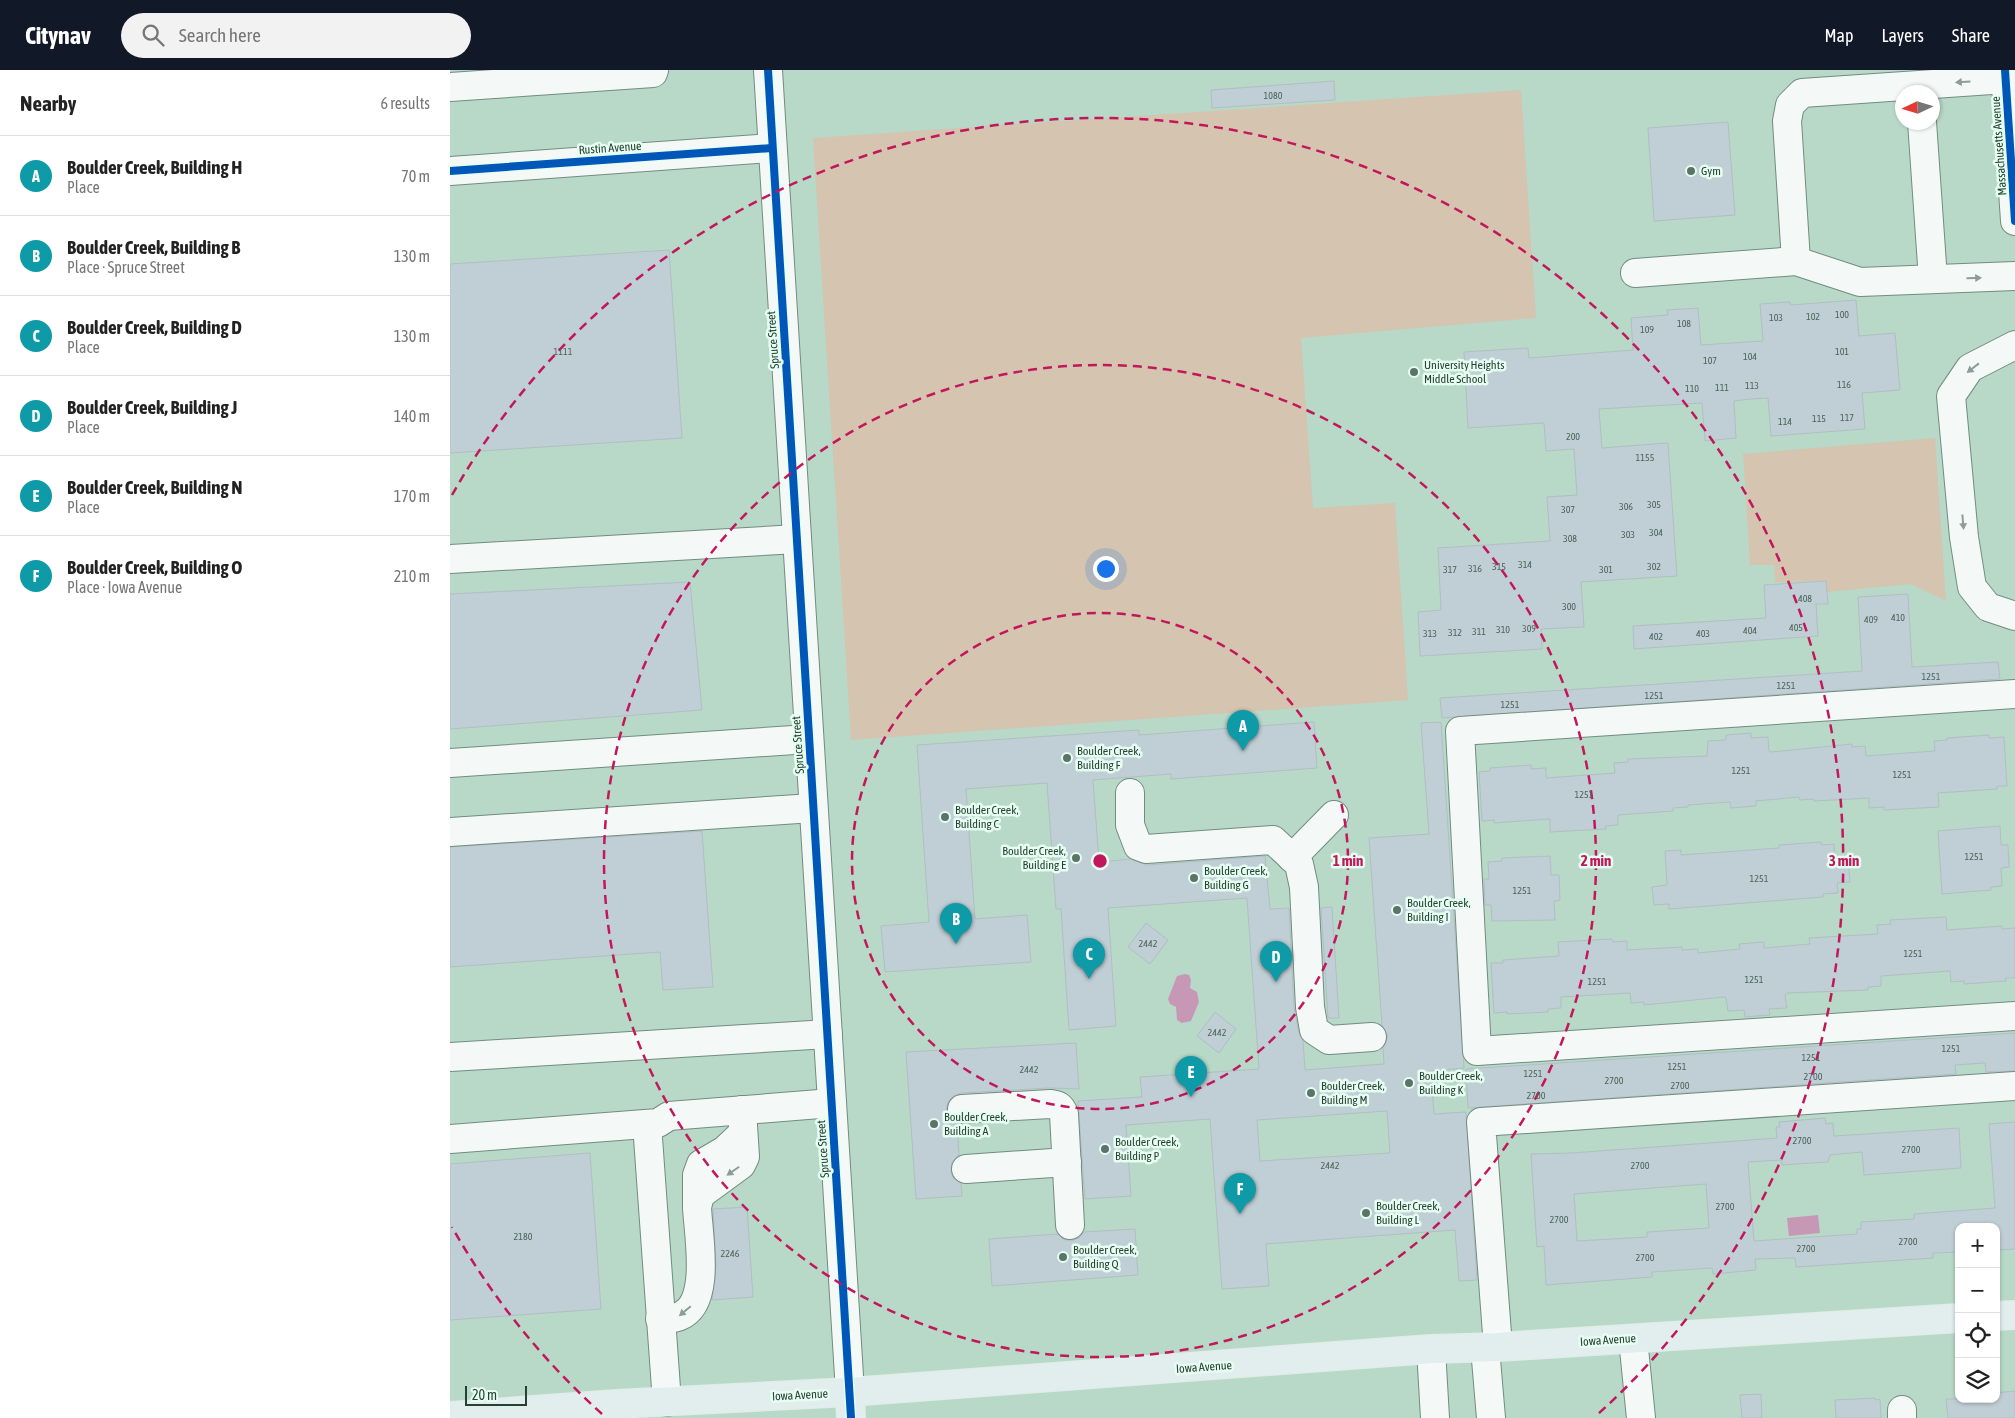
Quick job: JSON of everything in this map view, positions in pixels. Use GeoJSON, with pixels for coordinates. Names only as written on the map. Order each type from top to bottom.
{"type":"FeatureCollection","features":[{"type":"Feature","properties":{"kind":"main road"},"geometry":{"type":"LineString","coordinates":[[2000,1316],[2015,1315]]}},
{"type":"Feature","properties":{"kind":"main road","name":"Iowa Avenue"},"geometry":{"type":"LineString","coordinates":[[450,1416],[548,1414],[666,1402],[850,1405],[1431,1349],[1633,1339],[1955,1318]]}},
{"type":"Feature","properties":{"kind":"street"},"geometry":{"type":"LineString","coordinates":[[450,86],[653,73],[654,70]]}},
{"type":"Feature","properties":{"kind":"street","name":"Spruce Street"},"geometry":{"type":"LineString","coordinates":[[768,70],[850,1405]]}},
{"type":"Feature","properties":{"kind":"street"},"geometry":{"type":"LineString","coordinates":[[1940,85],[2005,74]]}},
{"type":"Feature","properties":{"kind":"street","name":"Massachusetts Avenue"},"geometry":{"type":"LineString","coordinates":[[2005,74],[2015,221]]}},
{"type":"Feature","properties":{"kind":"street"},"geometry":{"type":"LineString","coordinates":[[1796,260],[1787,121],[1790,105],[1802,93],[1895,90]]}},
{"type":"Feature","properties":{"kind":"street"},"geometry":{"type":"LineString","coordinates":[[1923,130],[1933,279]]}},
{"type":"Feature","properties":{"kind":"street","name":"Rustin Avenue"},"geometry":{"type":"LineString","coordinates":[[450,171],[772,148]]}},
{"type":"Feature","properties":{"kind":"street"},"geometry":{"type":"LineString","coordinates":[[1635,273],[1796,260],[1860,282],[2015,276]]}},
{"type":"Feature","properties":{"kind":"street"},"geometry":{"type":"LineString","coordinates":[[2015,345],[1970,368],[1951,396],[1964,537],[1972,587],[1988,607],[2015,616]]}},
{"type":"Feature","properties":{"kind":"street"},"geometry":{"type":"LineString","coordinates":[[450,559],[797,539]]}},
{"type":"Feature","properties":{"kind":"street"},"geometry":{"type":"LineString","coordinates":[[2015,694],[1460,732],[1477,1050],[2015,1016]]}},
{"type":"Feature","properties":{"kind":"street"},"geometry":{"type":"LineString","coordinates":[[450,764],[809,739]]}},
{"type":"Feature","properties":{"kind":"street"},"geometry":{"type":"LineString","coordinates":[[1130,793],[1130,825],[1138,846],[1146,849],[1273,840],[1299,864],[1304,887],[1310,1007],[1314,1030],[1329,1040],[1372,1038]]}},
{"type":"Feature","properties":{"kind":"street"},"geometry":{"type":"LineString","coordinates":[[450,832],[814,808]]}},
{"type":"Feature","properties":{"kind":"street"},"geometry":{"type":"LineString","coordinates":[[1292,858],[1334,815]]}},
{"type":"Feature","properties":{"kind":"street"},"geometry":{"type":"LineString","coordinates":[[450,1057],[828,1034]]}},
{"type":"Feature","properties":{"kind":"street"},"geometry":{"type":"LineString","coordinates":[[1491,1418],[1492,1347],[1482,1122],[2015,1086]]}},
{"type":"Feature","properties":{"kind":"street"},"geometry":{"type":"LineString","coordinates":[[450,1138],[658,1123],[669,1116],[743,1122],[832,1103]]}},
{"type":"Feature","properties":{"kind":"street"},"geometry":{"type":"LineString","coordinates":[[962,1109],[1057,1105],[1064,1114],[1070,1225]]}},
{"type":"Feature","properties":{"kind":"street"},"geometry":{"type":"LineString","coordinates":[[660,1319],[680,1316],[694,1303],[700,1282],[697,1207],[700,1195],[741,1165],[745,1157],[743,1122]]}},
{"type":"Feature","properties":{"kind":"street"},"geometry":{"type":"LineString","coordinates":[[647,1124],[666,1402]]}},
{"type":"Feature","properties":{"kind":"street"},"geometry":{"type":"LineString","coordinates":[[966,1169],[1067,1162]]}},
{"type":"Feature","properties":{"kind":"street"},"geometry":{"type":"LineString","coordinates":[[1633,1339],[1641,1418]]}},
{"type":"Feature","properties":{"kind":"street"},"geometry":{"type":"LineString","coordinates":[[1431,1349],[1435,1418]]}},
{"type":"Feature","properties":{"kind":"shaded area"},"geometry":{"type":"Polygon","coordinates":[[[1521,90],[1536,318],[1301,338],[1313,508],[1395,503],[1408,700],[851,740],[813,138],[1521,90]]]}},
{"type":"Feature","properties":{"kind":"shaded area"},"geometry":{"type":"Polygon","coordinates":[[[1935,438],[1946,601],[1911,584],[1827,592],[1826,581],[1775,582],[1774,565],[1750,565],[1743,454],[1935,438]]]}},
{"type":"Feature","properties":{"kind":"shaded area"},"geometry":{"type":"Polygon","coordinates":[[[1189,975],[1191,980],[1190,988],[1197,992],[1199,1002],[1191,1021],[1182,1023],[1177,1020],[1176,1007],[1170,1004],[1168,999],[1177,976],[1189,975]]]}},
{"type":"Feature","properties":{"kind":"shaded area"},"geometry":{"type":"Polygon","coordinates":[[[1818,1215],[1820,1233],[1789,1236],[1787,1218],[1818,1215]]]}},
{"type":"Feature","properties":{"kind":"building"},"geometry":{"type":"Polygon","coordinates":[[[1334,81],[1335,100],[1212,108],[1211,90],[1334,81]]]}},
{"type":"Feature","properties":{"kind":"building","name":"Gym"},"geometry":{"type":"Polygon","coordinates":[[[1728,122],[1735,215],[1654,221],[1648,128],[1728,122]]]}},
{"type":"Feature","properties":{"kind":"building"},"geometry":{"type":"Polygon","coordinates":[[[669,250],[682,438],[450,453],[450,264],[669,250]]]}},
{"type":"Feature","properties":{"kind":"building"},"geometry":{"type":"Polygon","coordinates":[[[1856,300],[1859,336],[1895,333],[1900,390],[1862,393],[1865,429],[1771,436],[1768,398],[1751,399],[1734,401],[1736,438],[1705,441],[1702,403],[1599,409],[1602,448],[1668,443],[1677,576],[1581,582],[1584,627],[1541,629],[1542,649],[1420,656],[1418,612],[1441,610],[1438,548],[1550,541],[1547,497],[1577,495],[1574,449],[1546,451],[1544,423],[1468,428],[1464,352],[1528,348],[1529,358],[1633,350],[1631,318],[1668,315],[1667,310],[1698,308],[1701,345],[1763,341],[1760,304],[1790,302],[1791,305],[1856,300]]]}},
{"type":"Feature","properties":{"kind":"building"},"geometry":{"type":"Polygon","coordinates":[[[1826,581],[1828,604],[1816,604],[1818,636],[1634,649],[1633,626],[1766,618],[1764,585],[1826,581]]]}},
{"type":"Feature","properties":{"kind":"building"},"geometry":{"type":"Polygon","coordinates":[[[690,582],[702,710],[450,729],[450,594],[690,582]]]}},
{"type":"Feature","properties":{"kind":"building"},"geometry":{"type":"Polygon","coordinates":[[[1908,594],[1912,667],[1998,662],[2000,679],[1442,718],[1440,698],[1862,671],[1858,597],[1908,594]]]}},
{"type":"Feature","properties":{"kind":"building"},"geometry":{"type":"Polygon","coordinates":[[[1314,722],[1317,768],[1171,779],[1171,774],[1093,780],[1099,862],[1131,859],[1147,865],[1265,856],[1270,909],[1289,908],[1294,1008],[1299,1033],[1303,1041],[1305,1070],[1384,1064],[1383,1047],[1388,1036],[1382,1025],[1369,838],[1429,834],[1421,723],[1441,722],[1464,1068],[1431,1071],[1434,1114],[1466,1112],[1477,1280],[1459,1281],[1455,1230],[1266,1244],[1269,1286],[1222,1289],[1210,1119],[1126,1125],[1131,1196],[1085,1199],[1078,1101],[1142,1097],[1140,1077],[1259,1069],[1247,898],[1108,908],[1116,1026],[1069,1030],[1061,909],[1056,909],[1047,783],[966,789],[975,919],[1027,915],[1031,962],[885,972],[881,926],[929,922],[917,745],[1139,730],[1139,735],[1314,722]],[[1387,1111],[1257,1120],[1260,1161],[1390,1153],[1387,1111]]]}},
{"type":"Feature","properties":{"kind":"building"},"geometry":{"type":"Polygon","coordinates":[[[1751,733],[1751,738],[1768,737],[1769,751],[1771,752],[1852,744],[1852,747],[1865,746],[1866,756],[1935,751],[1934,741],[1947,740],[1947,738],[1989,735],[1989,738],[2004,737],[2007,786],[1997,786],[1997,789],[1938,793],[1939,807],[1884,810],[1884,807],[1869,808],[1869,798],[1814,801],[1813,799],[1800,800],[1799,797],[1756,801],[1756,806],[1731,808],[1730,802],[1688,805],[1688,807],[1673,808],[1673,811],[1618,815],[1618,825],[1605,826],[1606,829],[1550,832],[1550,819],[1494,823],[1494,820],[1482,821],[1479,772],[1490,771],[1490,768],[1531,765],[1531,769],[1546,768],[1546,778],[1615,773],[1614,763],[1628,762],[1628,759],[1707,756],[1708,741],[1726,740],[1726,735],[1751,733]]]}},
{"type":"Feature","properties":{"kind":"building"},"geometry":{"type":"Polygon","coordinates":[[[2000,826],[2001,845],[2008,845],[2009,867],[2001,868],[2002,886],[1991,887],[1991,890],[1942,894],[1938,831],[2000,826]]]}},
{"type":"Feature","properties":{"kind":"building"},"geometry":{"type":"Polygon","coordinates":[[[702,831],[713,987],[663,990],[660,952],[450,967],[450,847],[702,831]]]}},
{"type":"Feature","properties":{"kind":"building"},"geometry":{"type":"Polygon","coordinates":[[[1821,842],[1821,845],[1834,844],[1835,858],[1848,858],[1850,882],[1837,883],[1838,893],[1823,894],[1823,897],[1669,909],[1669,904],[1654,905],[1652,887],[1667,885],[1665,851],[1681,850],[1681,855],[1779,848],[1779,845],[1821,842]]]}},
{"type":"Feature","properties":{"kind":"building"},"geometry":{"type":"Polygon","coordinates":[[[1550,856],[1551,875],[1559,875],[1560,900],[1554,901],[1555,920],[1492,921],[1491,905],[1485,905],[1484,879],[1489,879],[1488,862],[1502,861],[1502,858],[1550,856]]]}},
{"type":"Feature","properties":{"kind":"building"},"geometry":{"type":"Polygon","coordinates":[[[1332,907],[1339,1018],[1328,1018],[1321,908],[1332,907]]]}},
{"type":"Feature","properties":{"kind":"building"},"geometry":{"type":"Polygon","coordinates":[[[1946,917],[1947,930],[2002,926],[2002,929],[2015,928],[2015,978],[2005,978],[2006,981],[1964,984],[1964,981],[1951,982],[1950,971],[1881,976],[1881,986],[1868,987],[1868,990],[1788,993],[1785,995],[1787,1008],[1769,1009],[1770,1015],[1745,1017],[1744,1010],[1728,1011],[1726,998],[1724,997],[1644,1005],[1644,1002],[1631,1003],[1630,993],[1561,997],[1561,1008],[1548,1009],[1548,1012],[1494,1013],[1491,963],[1503,963],[1503,960],[1559,956],[1558,942],[1612,939],[1613,942],[1627,941],[1627,950],[1682,947],[1682,950],[1698,949],[1698,953],[1740,949],[1739,944],[1764,942],[1764,948],[1810,944],[1809,938],[1878,934],[1877,925],[1891,924],[1890,920],[1946,917]]]}},
{"type":"Feature","properties":{"kind":"building"},"geometry":{"type":"Polygon","coordinates":[[[1146,923],[1168,940],[1150,964],[1128,947],[1146,923]]]}},
{"type":"Feature","properties":{"kind":"building"},"geometry":{"type":"Polygon","coordinates":[[[1215,1012],[1236,1029],[1219,1053],[1197,1036],[1215,1012]]]}},
{"type":"Feature","properties":{"kind":"building"},"geometry":{"type":"Polygon","coordinates":[[[2015,1033],[2015,1071],[1986,1072],[1985,1063],[1955,1065],[1956,1074],[1468,1108],[1466,1069],[2015,1033]]]}},
{"type":"Feature","properties":{"kind":"building"},"geometry":{"type":"Polygon","coordinates":[[[1076,1043],[1079,1089],[1049,1088],[961,1093],[953,1096],[948,1102],[946,1110],[949,1118],[957,1123],[959,1155],[952,1162],[951,1171],[953,1178],[961,1183],[962,1196],[916,1199],[906,1052],[1076,1043]]]}},
{"type":"Feature","properties":{"kind":"building"},"geometry":{"type":"Polygon","coordinates":[[[1825,1118],[1826,1124],[1833,1123],[1834,1136],[1959,1128],[1961,1168],[1864,1175],[1862,1152],[1830,1155],[1828,1162],[1782,1165],[1782,1160],[1748,1162],[1754,1241],[1857,1234],[1857,1229],[1861,1229],[1861,1222],[1914,1219],[1914,1214],[1995,1208],[1989,1124],[2015,1122],[2015,1249],[2000,1250],[2000,1223],[1955,1223],[1955,1252],[1933,1253],[1933,1258],[1796,1267],[1795,1258],[1755,1259],[1756,1270],[1713,1274],[1712,1268],[1652,1272],[1652,1277],[1546,1285],[1544,1246],[1537,1247],[1531,1154],[1572,1153],[1777,1138],[1776,1127],[1780,1127],[1779,1122],[1825,1118]],[[1706,1184],[1574,1194],[1577,1241],[1647,1237],[1647,1232],[1709,1228],[1706,1184]]]}},
{"type":"Feature","properties":{"kind":"building"},"geometry":{"type":"Polygon","coordinates":[[[590,1153],[601,1309],[450,1320],[450,1164],[590,1153]]]}},
{"type":"Feature","properties":{"kind":"building"},"geometry":{"type":"Polygon","coordinates":[[[747,1207],[753,1297],[712,1300],[716,1266],[713,1209],[747,1207]]]}},
{"type":"Feature","properties":{"kind":"building","name":"Boulder Creek, Building Q"},"geometry":{"type":"Polygon","coordinates":[[[1135,1229],[1138,1275],[992,1286],[989,1239],[1058,1234],[1063,1239],[1071,1241],[1079,1238],[1084,1232],[1135,1229]]]}},
{"type":"Feature","properties":{"kind":"building"},"geometry":{"type":"Polygon","coordinates":[[[2015,1391],[2015,1418],[1948,1418],[1946,1399],[1955,1399],[1955,1403],[2000,1403],[2000,1393],[2015,1391]]]}},
{"type":"Feature","properties":{"kind":"building"},"geometry":{"type":"Polygon","coordinates":[[[1761,1394],[1762,1418],[1742,1418],[1740,1395],[1761,1394]]]}},
{"type":"Feature","properties":{"kind":"building"},"geometry":{"type":"Polygon","coordinates":[[[1875,1398],[1875,1400],[1880,1399],[1881,1418],[1836,1418],[1835,1400],[1875,1398]]]}},
{"type":"Feature","properties":{"kind":"cycle path"},"geometry":{"type":"LineString","coordinates":[[768,70],[851,1418]]}},
{"type":"Feature","properties":{"kind":"cycle path"},"geometry":{"type":"LineString","coordinates":[[2005,70],[2015,221]]}},
{"type":"Feature","properties":{"kind":"cycle path"},"geometry":{"type":"LineString","coordinates":[[450,171],[772,148]]}},
{"type":"Feature","properties":{"kind":"place","name":"Gym"},"geometry":{"type":"Point","coordinates":[1691,171]}},
{"type":"Feature","properties":{"kind":"place","name":"University Heights Middle School"},"geometry":{"type":"Point","coordinates":[1414,372]}},
{"type":"Feature","properties":{"kind":"place","name":"Boulder Creek, Building H"},"geometry":{"type":"Point","coordinates":[1243,751]}},
{"type":"Feature","properties":{"kind":"place","name":"Boulder Creek, Building F"},"geometry":{"type":"Point","coordinates":[1067,758]}},
{"type":"Feature","properties":{"kind":"place","name":"Boulder Creek, Building C"},"geometry":{"type":"Point","coordinates":[945,817]}},
{"type":"Feature","properties":{"kind":"place","name":"Boulder Creek, Building E"},"geometry":{"type":"Point","coordinates":[1076,858]}},
{"type":"Feature","properties":{"kind":"place","name":"Boulder Creek, Building G"},"geometry":{"type":"Point","coordinates":[1194,878]}},
{"type":"Feature","properties":{"kind":"place","name":"Boulder Creek, Building I"},"geometry":{"type":"Point","coordinates":[1397,910]}},
{"type":"Feature","properties":{"kind":"place","name":"Boulder Creek, Building B"},"geometry":{"type":"Point","coordinates":[956,944]}},
{"type":"Feature","properties":{"kind":"place","name":"Boulder Creek, Building D"},"geometry":{"type":"Point","coordinates":[1089,979]}},
{"type":"Feature","properties":{"kind":"place","name":"Boulder Creek, Building J"},"geometry":{"type":"Point","coordinates":[1276,982]}},
{"type":"Feature","properties":{"kind":"place","name":"Boulder Creek, Building K"},"geometry":{"type":"Point","coordinates":[1409,1083]}},
{"type":"Feature","properties":{"kind":"place","name":"Boulder Creek, Building M"},"geometry":{"type":"Point","coordinates":[1311,1093]}},
{"type":"Feature","properties":{"kind":"place","name":"Boulder Creek, Building N"},"geometry":{"type":"Point","coordinates":[1191,1097]}},
{"type":"Feature","properties":{"kind":"place","name":"Boulder Creek, Building A"},"geometry":{"type":"Point","coordinates":[934,1124]}},
{"type":"Feature","properties":{"kind":"place","name":"Boulder Creek, Building P"},"geometry":{"type":"Point","coordinates":[1105,1149]}},
{"type":"Feature","properties":{"kind":"place","name":"Boulder Creek, Building L"},"geometry":{"type":"Point","coordinates":[1366,1213]}},
{"type":"Feature","properties":{"kind":"place","name":"Boulder Creek, Building O"},"geometry":{"type":"Point","coordinates":[1240,1214]}},
{"type":"Feature","properties":{"kind":"place","name":"Boulder Creek, Building Q"},"geometry":{"type":"Point","coordinates":[1063,1257]}}]}
